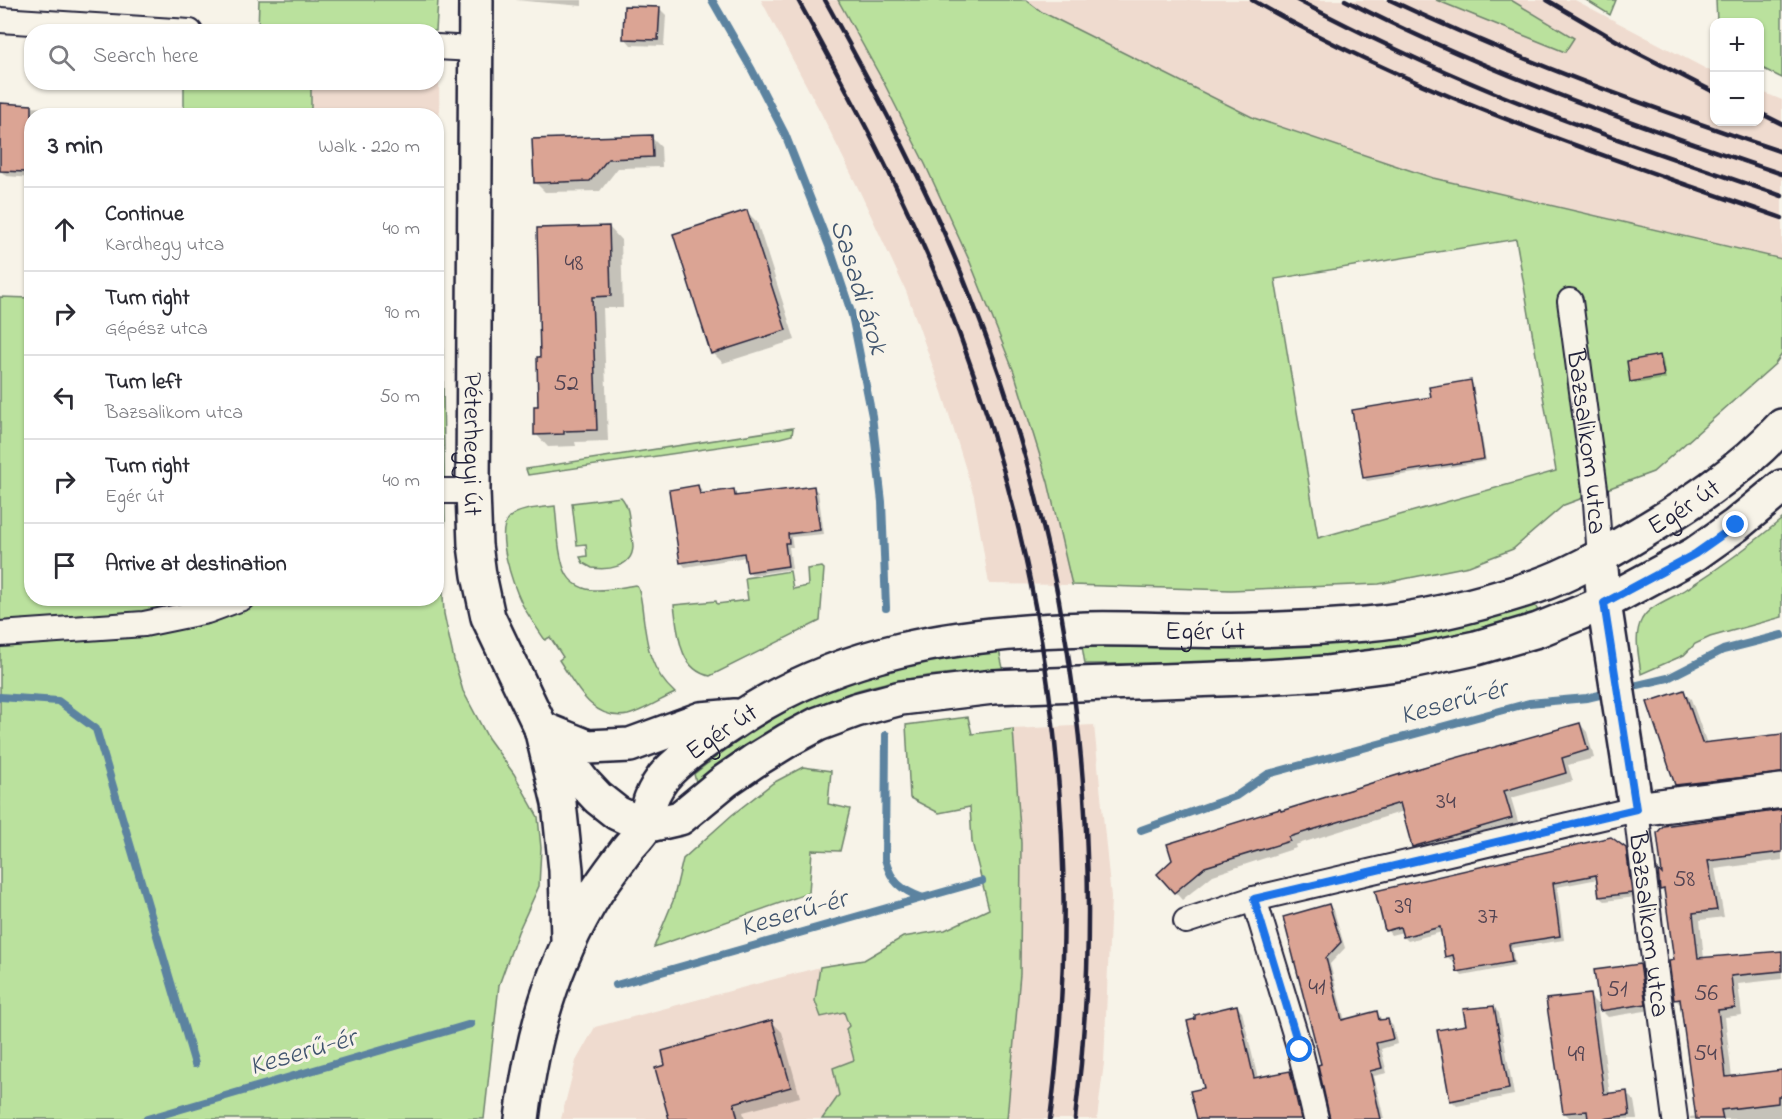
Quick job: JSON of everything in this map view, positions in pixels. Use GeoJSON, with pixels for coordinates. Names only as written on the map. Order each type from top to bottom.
{"type":"FeatureCollection","features":[{"type":"Feature","properties":{"kind":"main road","name":"Péterhegyi út"},"geometry":{"type":"LineString","coordinates":[[476,0],[473,491],[475,545],[479,575],[488,616],[541,728],[598,798],[617,813],[645,826]]}},
{"type":"Feature","properties":{"kind":"main road","name":"Egér út"},"geometry":{"type":"LineString","coordinates":[[522,1119],[531,1054],[555,974],[568,943],[596,893],[645,826],[651,796],[667,773],[707,740],[792,686],[874,655],[939,641],[993,634],[1085,629],[1254,630],[1369,624],[1447,611],[1497,598],[1540,585],[1600,557],[1664,520],[1713,487],[1782,426]]}},
{"type":"Feature","properties":{"kind":"main road","name":"Egér út"},"geometry":{"type":"LineString","coordinates":[[645,826],[680,818],[725,781],[788,740],[818,724],[856,710],[901,698],[993,687],[1326,673],[1405,663],[1476,648],[1538,630],[1604,603],[1695,554],[1736,525],[1782,487]]}},
{"type":"Feature","properties":{"kind":"main road","name":"Bazsalikom utca"},"geometry":{"type":"LineString","coordinates":[[1600,557],[1604,603],[1636,809]]}},
{"type":"Feature","properties":{"kind":"main road"},"geometry":{"type":"LineString","coordinates":[[541,728],[588,747],[630,745],[701,719],[743,715]]}},
{"type":"Feature","properties":{"kind":"main road"},"geometry":{"type":"LineString","coordinates":[[541,728],[559,803],[567,880],[568,943]]}},
{"type":"Feature","properties":{"kind":"main road"},"geometry":{"type":"LineString","coordinates":[[1636,809],[1782,792]]}},
{"type":"Feature","properties":{"kind":"street"},"geometry":{"type":"LineString","coordinates":[[0,20],[63,24]]}},
{"type":"Feature","properties":{"kind":"street"},"geometry":{"type":"LineString","coordinates":[[444,47],[474,49]]}},
{"type":"Feature","properties":{"kind":"street","name":"Bazsalikom utca"},"geometry":{"type":"LineString","coordinates":[[1570,301],[1595,489],[1600,557]]}},
{"type":"Feature","properties":{"kind":"street"},"geometry":{"type":"LineString","coordinates":[[444,491],[473,491]]}},
{"type":"Feature","properties":{"kind":"street"},"geometry":{"type":"LineString","coordinates":[[0,634],[144,624],[220,606]]}},
{"type":"Feature","properties":{"kind":"street"},"geometry":{"type":"LineString","coordinates":[[1186,921],[1254,899],[1636,809]]}},
{"type":"Feature","properties":{"kind":"street","name":"Bazsalikom utca"},"geometry":{"type":"LineString","coordinates":[[1636,809],[1675,1119]]}},
{"type":"Feature","properties":{"kind":"street"},"geometry":{"type":"LineString","coordinates":[[1254,899],[1300,1050],[1316,1119]]}},
{"type":"Feature","properties":{"kind":"shaded area"},"geometry":{"type":"Polygon","coordinates":[[[761,0],[838,0],[884,83],[925,164],[970,262],[1014,372],[1048,482],[1072,585],[989,584],[974,496],[943,395],[906,291],[821,113],[761,0]]]}},
{"type":"Feature","properties":{"kind":"shaded area"},"geometry":{"type":"Polygon","coordinates":[[[1026,0],[1436,0],[1564,51],[1574,38],[1511,0],[1575,0],[1710,71],[1710,126],[1764,126],[1764,93],[1782,100],[1782,259],[1433,178],[1254,118],[1042,12],[1026,0]]]}},
{"type":"Feature","properties":{"kind":"shaded area"},"geometry":{"type":"Polygon","coordinates":[[[311,90],[439,90],[439,108],[311,108],[311,90]]]}},
{"type":"Feature","properties":{"kind":"shaded area"},"geometry":{"type":"Polygon","coordinates":[[[1094,725],[1111,897],[1104,1063],[1097,1119],[1007,1119],[1020,974],[1021,843],[1013,729],[1094,725]]]}},
{"type":"Feature","properties":{"kind":"shaded area"},"geometry":{"type":"Polygon","coordinates":[[[820,967],[815,1001],[822,1017],[844,1011],[854,1060],[839,1095],[822,1119],[561,1119],[576,1061],[595,1027],[820,967]]]}},
{"type":"Feature","properties":{"kind":"green space"},"geometry":{"type":"Polygon","coordinates":[[[259,0],[438,0],[436,24],[258,24],[259,0]]]}},
{"type":"Feature","properties":{"kind":"green space"},"geometry":{"type":"Polygon","coordinates":[[[838,0],[1026,0],[1042,12],[1254,118],[1433,178],[1782,259],[1782,354],[1775,364],[1653,472],[1564,505],[1513,549],[1469,566],[1379,584],[1231,590],[1072,585],[1048,482],[1014,372],[970,262],[925,164],[838,0]],[[1516,239],[1275,279],[1318,538],[1556,471],[1516,239]]]}},
{"type":"Feature","properties":{"kind":"green space"},"geometry":{"type":"Polygon","coordinates":[[[1436,0],[1511,0],[1574,38],[1565,52],[1436,0]]]}},
{"type":"Feature","properties":{"kind":"green space"},"geometry":{"type":"Polygon","coordinates":[[[1586,0],[1616,0],[1610,15],[1586,0]]]}},
{"type":"Feature","properties":{"kind":"green space"},"geometry":{"type":"Polygon","coordinates":[[[1716,0],[1782,0],[1782,78],[1764,69],[1764,18],[1717,18],[1716,0]]]}},
{"type":"Feature","properties":{"kind":"green space"},"geometry":{"type":"Polygon","coordinates":[[[184,90],[311,90],[311,108],[184,108],[184,90]]]}},
{"type":"Feature","properties":{"kind":"green space"},"geometry":{"type":"Polygon","coordinates":[[[0,297],[24,298],[24,606],[444,606],[454,660],[463,691],[488,738],[514,774],[538,817],[541,848],[539,886],[518,932],[499,985],[484,1119],[0,1119],[0,297]]]}},
{"type":"Feature","properties":{"kind":"green space"},"geometry":{"type":"Polygon","coordinates":[[[793,428],[792,435],[780,438],[528,475],[526,469],[793,428]]]}},
{"type":"Feature","properties":{"kind":"green space"},"geometry":{"type":"Polygon","coordinates":[[[444,454],[445,523],[444,532],[444,454]]]}},
{"type":"Feature","properties":{"kind":"green space"},"geometry":{"type":"Polygon","coordinates":[[[621,497],[628,512],[633,545],[632,554],[618,566],[605,569],[592,568],[583,563],[580,557],[587,556],[586,544],[577,545],[572,503],[621,497]]]}},
{"type":"Feature","properties":{"kind":"green space"},"geometry":{"type":"Polygon","coordinates":[[[555,506],[560,551],[567,575],[575,584],[590,590],[636,585],[638,587],[651,657],[660,676],[675,693],[628,715],[615,716],[604,713],[578,690],[559,660],[563,657],[550,637],[545,640],[530,618],[518,596],[510,573],[504,546],[505,524],[510,517],[519,512],[555,506]]]}},
{"type":"Feature","properties":{"kind":"green space"},"geometry":{"type":"Polygon","coordinates":[[[1782,519],[1782,617],[1710,637],[1695,644],[1684,655],[1641,674],[1637,646],[1638,632],[1639,625],[1646,614],[1712,572],[1782,519]]]}},
{"type":"Feature","properties":{"kind":"green space"},"geometry":{"type":"Polygon","coordinates":[[[822,567],[824,569],[820,621],[710,676],[691,666],[682,648],[674,605],[716,601],[717,604],[748,600],[745,578],[790,571],[793,589],[808,586],[807,569],[822,567]]]}},
{"type":"Feature","properties":{"kind":"green space"},"geometry":{"type":"Polygon","coordinates":[[[1534,603],[1538,611],[1483,628],[1427,640],[1314,656],[1200,662],[1085,664],[1082,646],[1276,645],[1406,636],[1497,616],[1534,603]]]}},
{"type":"Feature","properties":{"kind":"green space"},"geometry":{"type":"Polygon","coordinates":[[[999,650],[1003,668],[893,681],[858,690],[814,707],[753,741],[696,782],[694,774],[715,757],[783,713],[831,689],[896,667],[999,650]]]}},
{"type":"Feature","properties":{"kind":"green space"},"geometry":{"type":"Polygon","coordinates":[[[968,717],[972,734],[1013,729],[1021,843],[1020,974],[1007,1119],[822,1119],[839,1095],[833,1068],[854,1060],[846,1029],[849,1026],[844,1012],[821,1017],[815,1001],[820,967],[864,960],[903,937],[945,930],[989,909],[972,842],[970,807],[939,813],[910,798],[906,725],[968,717]]]}},
{"type":"Feature","properties":{"kind":"green space"},"geometry":{"type":"Polygon","coordinates":[[[803,767],[831,771],[828,804],[850,809],[840,851],[812,850],[809,893],[654,947],[673,901],[683,859],[732,815],[773,783],[803,767]]]}},
{"type":"Feature","properties":{"kind":"building"},"geometry":{"type":"Polygon","coordinates":[[[624,6],[660,7],[658,40],[623,39],[624,6]]]}},
{"type":"Feature","properties":{"kind":"building"},"geometry":{"type":"Polygon","coordinates":[[[0,103],[32,105],[32,108],[24,108],[24,172],[0,171],[0,103]]]}},
{"type":"Feature","properties":{"kind":"building"},"geometry":{"type":"Polygon","coordinates":[[[652,135],[653,157],[608,159],[590,181],[534,183],[532,139],[652,135]]]}},
{"type":"Feature","properties":{"kind":"building"},"geometry":{"type":"Polygon","coordinates":[[[747,210],[786,330],[711,354],[673,234],[747,210]]]}},
{"type":"Feature","properties":{"kind":"building"},"geometry":{"type":"Polygon","coordinates":[[[609,226],[611,296],[592,297],[597,430],[534,435],[534,406],[538,406],[537,357],[540,357],[537,228],[609,226]]]}},
{"type":"Feature","properties":{"kind":"building"},"geometry":{"type":"Polygon","coordinates":[[[1660,355],[1664,376],[1630,382],[1627,361],[1660,355]]]}},
{"type":"Feature","properties":{"kind":"building"},"geometry":{"type":"Polygon","coordinates":[[[1471,380],[1484,459],[1363,478],[1352,410],[1431,397],[1429,387],[1471,380]]]}},
{"type":"Feature","properties":{"kind":"building"},"geometry":{"type":"Polygon","coordinates":[[[698,485],[700,494],[734,489],[735,496],[814,486],[820,530],[788,534],[789,543],[785,543],[788,566],[747,572],[744,553],[680,563],[669,490],[698,485]]]}},
{"type":"Feature","properties":{"kind":"building"},"geometry":{"type":"Polygon","coordinates":[[[1684,690],[1702,743],[1782,734],[1782,773],[1675,785],[1647,702],[1684,690]]]}},
{"type":"Feature","properties":{"kind":"building"},"geometry":{"type":"Polygon","coordinates":[[[1580,723],[1588,750],[1562,758],[1566,773],[1504,791],[1512,818],[1412,847],[1400,803],[1289,837],[1290,841],[1205,867],[1174,893],[1157,874],[1172,860],[1167,844],[1280,809],[1281,811],[1420,768],[1580,723]]]}},
{"type":"Feature","properties":{"kind":"building"},"geometry":{"type":"Polygon","coordinates":[[[1782,810],[1782,852],[1708,861],[1717,910],[1693,913],[1698,958],[1782,951],[1782,971],[1731,976],[1735,1008],[1718,1010],[1726,1077],[1782,1070],[1782,1096],[1778,1096],[1778,1103],[1721,1110],[1723,1119],[1696,1119],[1680,999],[1674,1000],[1669,961],[1674,960],[1664,889],[1660,890],[1658,870],[1662,874],[1657,833],[1663,826],[1782,810]]]}},
{"type":"Feature","properties":{"kind":"building"},"geometry":{"type":"Polygon","coordinates":[[[1611,837],[1626,848],[1632,893],[1599,897],[1596,875],[1553,883],[1560,936],[1509,944],[1512,962],[1457,972],[1453,955],[1445,957],[1440,927],[1403,937],[1400,927],[1385,931],[1375,891],[1611,837]]]}},
{"type":"Feature","properties":{"kind":"building"},"geometry":{"type":"Polygon","coordinates":[[[1329,904],[1341,942],[1326,958],[1342,1020],[1377,1011],[1379,1020],[1388,1019],[1393,1039],[1376,1043],[1382,1068],[1370,1071],[1381,1119],[1330,1119],[1318,1065],[1321,1064],[1283,917],[1329,904]]]}},
{"type":"Feature","properties":{"kind":"building"},"geometry":{"type":"Polygon","coordinates":[[[1640,964],[1646,1004],[1600,1011],[1594,970],[1640,964]]]}},
{"type":"Feature","properties":{"kind":"building"},"geometry":{"type":"Polygon","coordinates":[[[1590,994],[1604,1094],[1627,1091],[1630,1115],[1588,1119],[1587,1111],[1563,1113],[1546,999],[1590,994]]]}},
{"type":"Feature","properties":{"kind":"building"},"geometry":{"type":"Polygon","coordinates":[[[1237,1005],[1254,1078],[1290,1071],[1301,1119],[1197,1119],[1190,1091],[1204,1088],[1187,1021],[1195,1019],[1195,1015],[1237,1005]]]}},
{"type":"Feature","properties":{"kind":"building"},"geometry":{"type":"Polygon","coordinates":[[[1494,1006],[1509,1089],[1450,1101],[1437,1030],[1466,1025],[1463,1009],[1494,1006]]]}},
{"type":"Feature","properties":{"kind":"building"},"geometry":{"type":"Polygon","coordinates":[[[772,1020],[791,1087],[734,1103],[738,1119],[669,1119],[655,1068],[665,1065],[662,1051],[772,1020]]]}},
{"type":"Feature","properties":{"kind":"waterway","name":"Sasadi árok"},"geometry":{"type":"LineString","coordinates":[[712,0],[785,134],[829,246],[852,315],[872,416],[882,502],[886,608]]}},
{"type":"Feature","properties":{"kind":"waterway","name":"Keserű-ér"},"geometry":{"type":"LineString","coordinates":[[1625,688],[1668,678],[1723,650],[1782,635]]}},
{"type":"Feature","properties":{"kind":"waterway","name":"Keserű-ér"},"geometry":{"type":"LineString","coordinates":[[1141,830],[1236,796],[1268,774],[1529,703],[1587,698],[1612,692]]}},
{"type":"Feature","properties":{"kind":"waterway"},"geometry":{"type":"LineString","coordinates":[[0,697],[58,701],[96,729],[195,1064]]}},
{"type":"Feature","properties":{"kind":"waterway","name":"Sasadi árok"},"geometry":{"type":"LineString","coordinates":[[886,735],[885,859],[890,874],[898,884],[923,898]]}},
{"type":"Feature","properties":{"kind":"waterway","name":"Keserű-ér"},"geometry":{"type":"LineString","coordinates":[[616,985],[982,881]]}},
{"type":"Feature","properties":{"kind":"waterway","name":"Keserű-ér"},"geometry":{"type":"LineString","coordinates":[[147,1119],[471,1024]]}},
{"type":"Feature","properties":{"kind":"railway"},"geometry":{"type":"LineString","coordinates":[[798,0],[905,205],[942,290],[991,428],[1017,524],[1038,622],[1052,720],[1061,820],[1064,920],[1060,1019],[1050,1119]]}},
{"type":"Feature","properties":{"kind":"railway"},"geometry":{"type":"LineString","coordinates":[[825,0],[884,108],[938,219],[970,295],[1006,394],[1035,494],[1058,597],[1075,700],[1085,805],[1088,910],[1085,1014],[1075,1119]]}},
{"type":"Feature","properties":{"kind":"railway"},"geometry":{"type":"LineString","coordinates":[[1252,0],[1380,66],[1445,95],[1579,147],[1782,218]]}},
{"type":"Feature","properties":{"kind":"railway"},"geometry":{"type":"LineString","coordinates":[[1297,0],[1395,49],[1495,93],[1602,134],[1782,196]]}},
{"type":"Feature","properties":{"kind":"railway"},"geometry":{"type":"LineString","coordinates":[[1345,0],[1505,74],[1615,116],[1782,174]]}},
{"type":"Feature","properties":{"kind":"railway"},"geometry":{"type":"LineString","coordinates":[[1390,0],[1486,43],[1584,82],[1782,152]]}},
{"type":"Feature","properties":{"kind":"railway"},"geometry":{"type":"LineString","coordinates":[[1547,0],[1636,52],[1710,90]]}},
{"type":"Feature","properties":{"kind":"railway"},"geometry":{"type":"LineString","coordinates":[[1764,115],[1782,124]]}},
{"type":"Feature","properties":{"kind":"route"},"geometry":{"type":"LineString","coordinates":[[1300,1050],[1254,899],[1636,809],[1604,603],[1695,554],[1736,525]]}}]}
